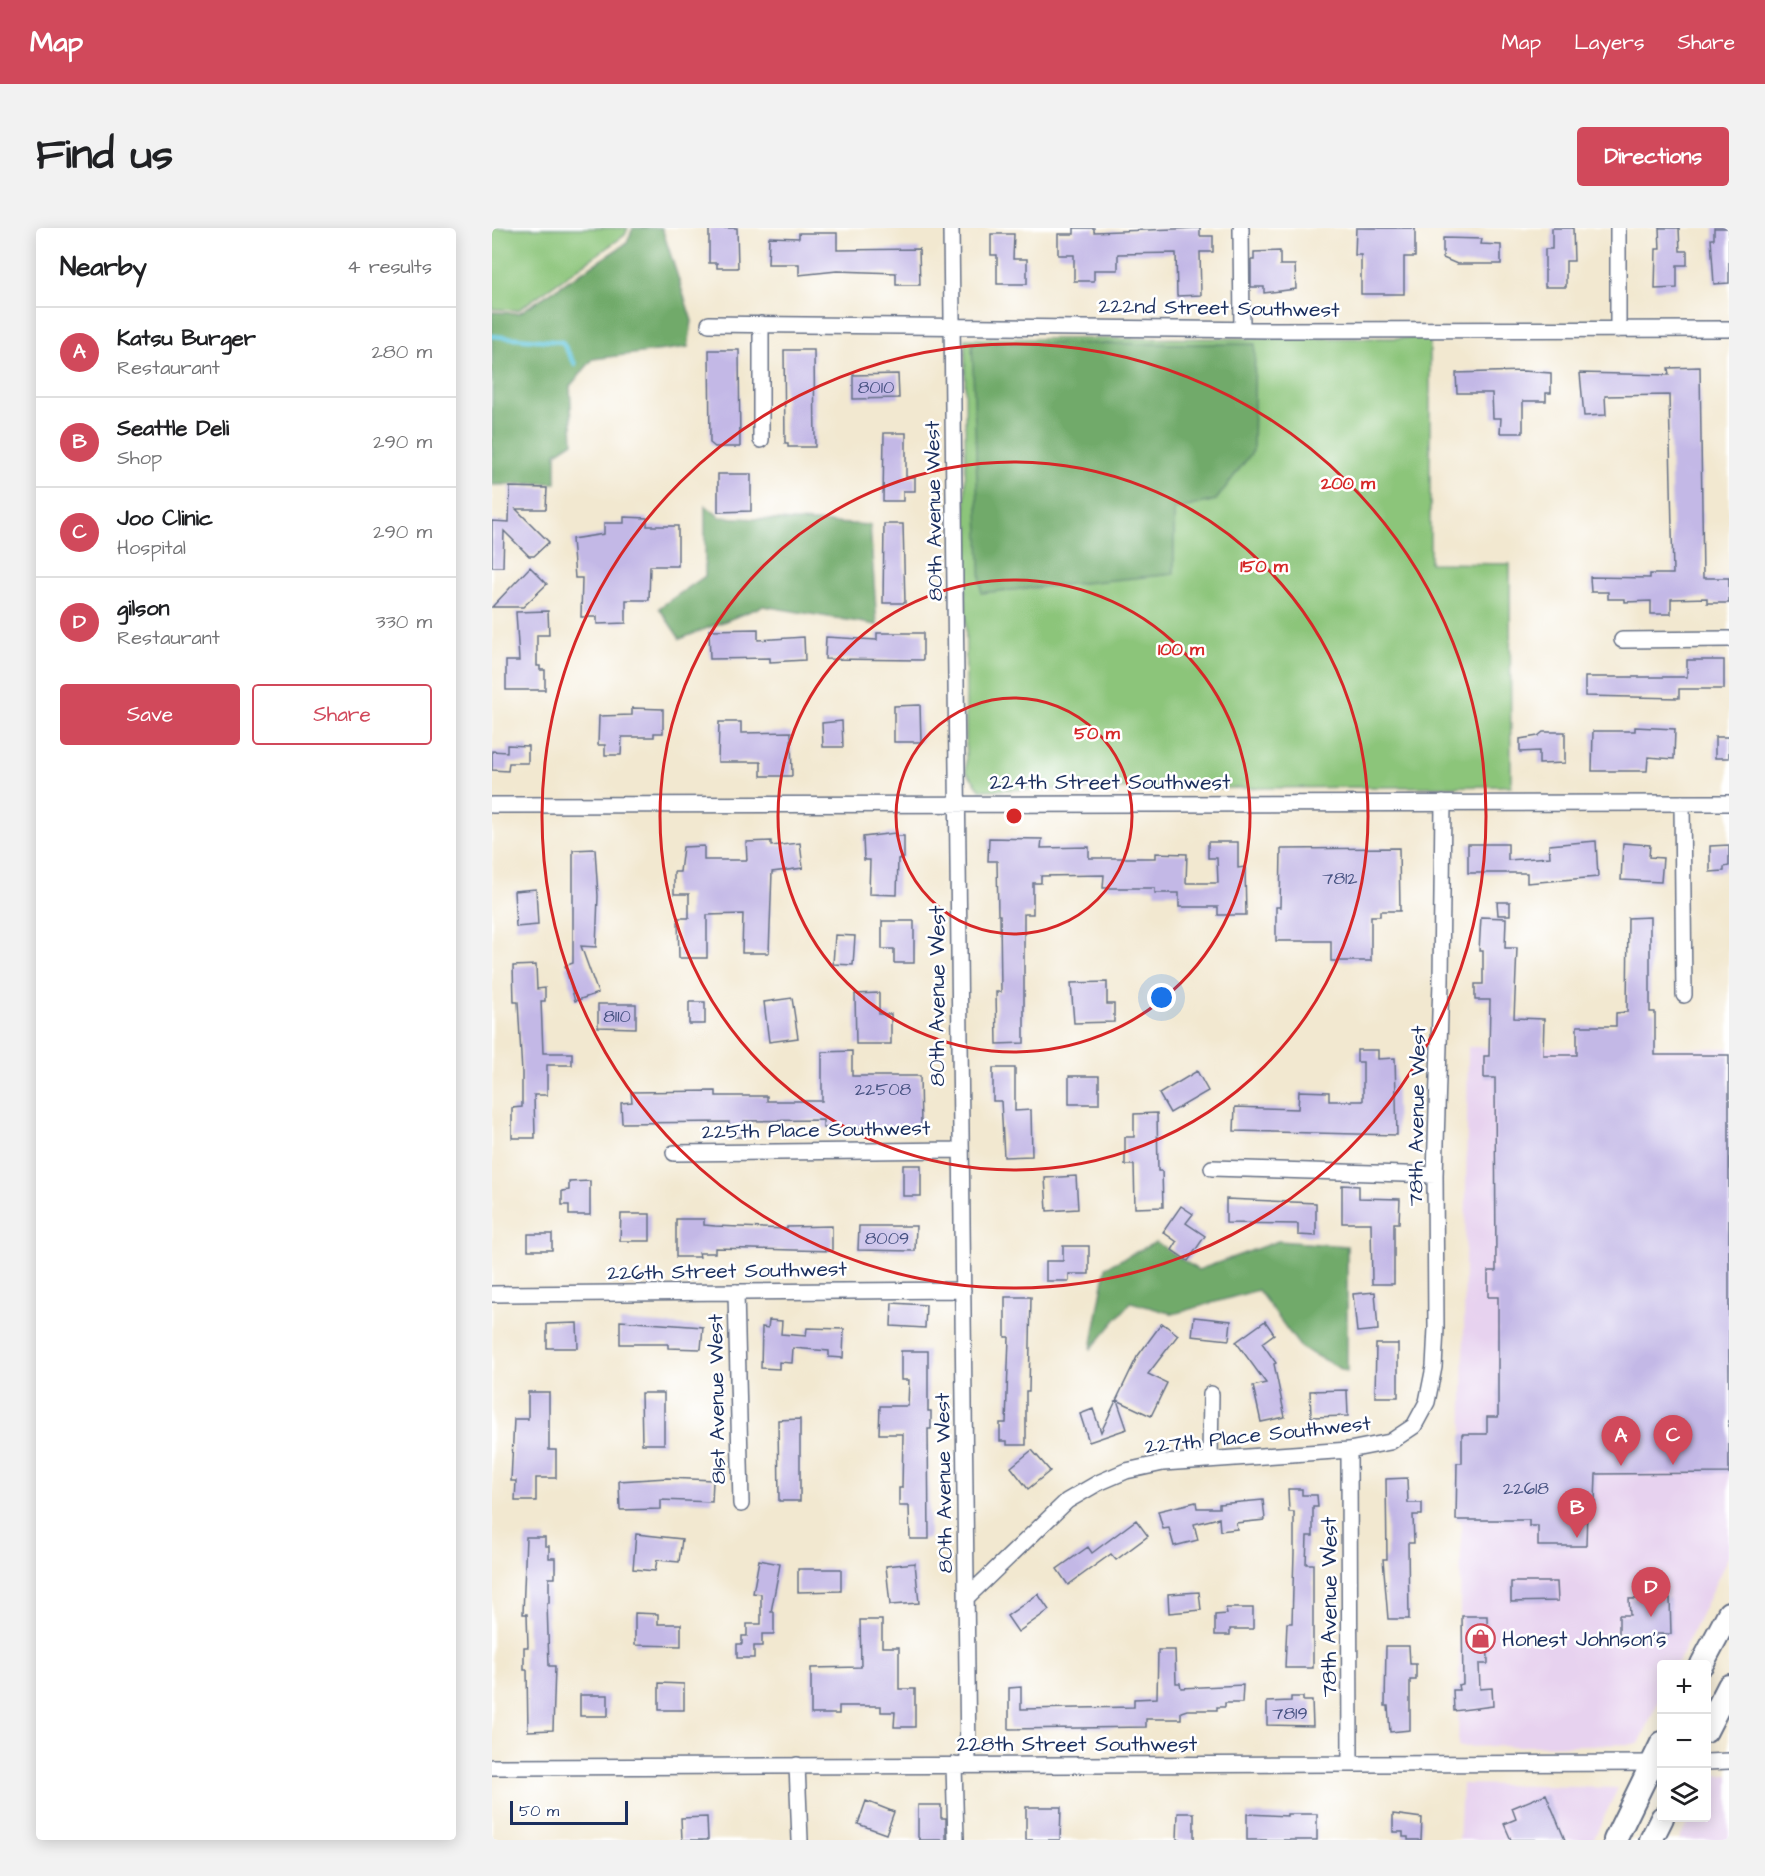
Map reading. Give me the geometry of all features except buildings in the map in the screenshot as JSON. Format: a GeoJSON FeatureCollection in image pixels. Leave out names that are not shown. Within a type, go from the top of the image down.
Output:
{"type":"FeatureCollection","features":[{"type":"Feature","properties":{"kind":"highway"},"geometry":{"type":"LineString","coordinates":[[1705,1660],[1729,1613]]}},
{"type":"Feature","properties":{"kind":"highway"},"geometry":{"type":"LineString","coordinates":[[1711,1723],[1729,1686]]}},
{"type":"Feature","properties":{"kind":"highway"},"geometry":{"type":"LineString","coordinates":[[1615,1840],[1657,1763]]}},
{"type":"Feature","properties":{"kind":"highway"},"geometry":{"type":"LineString","coordinates":[[1651,1840],[1660,1822]]}},
{"type":"Feature","properties":{"kind":"street","name":"80th Avenue West"},"geometry":{"type":"LineString","coordinates":[[951,228],[959,1150],[967,1597],[956,1840]]}},
{"type":"Feature","properties":{"kind":"street"},"geometry":{"type":"LineString","coordinates":[[1241,228],[1242,330]]}},
{"type":"Feature","properties":{"kind":"street"},"geometry":{"type":"LineString","coordinates":[[1618,228],[1618,330]]}},
{"type":"Feature","properties":{"kind":"street","name":"222nd Street Southwest"},"geometry":{"type":"LineString","coordinates":[[709,324],[1242,330],[1729,329]]}},
{"type":"Feature","properties":{"kind":"street"},"geometry":{"type":"LineString","coordinates":[[761,324],[761,440]]}},
{"type":"Feature","properties":{"kind":"street"},"geometry":{"type":"LineString","coordinates":[[1622,640],[1729,639]]}},
{"type":"Feature","properties":{"kind":"street","name":"78th Avenue West"},"geometry":{"type":"LineString","coordinates":[[1414,1426],[1427,1402],[1434,1367],[1435,1175],[1442,981],[1443,803]]}},
{"type":"Feature","properties":{"kind":"street"},"geometry":{"type":"LineString","coordinates":[[1682,803],[1684,994]]}},
{"type":"Feature","properties":{"kind":"street","name":"224th Street Southwest"},"geometry":{"type":"LineString","coordinates":[[492,805],[1729,803]]}},
{"type":"Feature","properties":{"kind":"street","name":"225th Place Southwest"},"geometry":{"type":"LineString","coordinates":[[674,1153],[959,1150]]}},
{"type":"Feature","properties":{"kind":"street"},"geometry":{"type":"LineString","coordinates":[[1212,1168],[1435,1175]]}},
{"type":"Feature","properties":{"kind":"street","name":"226th Street Southwest"},"geometry":{"type":"LineString","coordinates":[[492,1294],[963,1290]]}},
{"type":"Feature","properties":{"kind":"street","name":"81st Avenue West"},"geometry":{"type":"LineString","coordinates":[[736,1292],[741,1504]]}},
{"type":"Feature","properties":{"kind":"street"},"geometry":{"type":"LineString","coordinates":[[1210,1458],[1211,1394]]}},
{"type":"Feature","properties":{"kind":"street","name":"227th Place Southwest"},"geometry":{"type":"LineString","coordinates":[[967,1597],[1068,1501],[1098,1483],[1126,1471],[1163,1463],[1210,1458],[1349,1450],[1390,1442],[1414,1426]]}},
{"type":"Feature","properties":{"kind":"street","name":"78th Avenue West"},"geometry":{"type":"LineString","coordinates":[[1349,1450],[1350,1764]]}},
{"type":"Feature","properties":{"kind":"street"},"geometry":{"type":"LineString","coordinates":[[1711,1762],[1729,1761]]}},
{"type":"Feature","properties":{"kind":"street","name":"228th Street Southwest"},"geometry":{"type":"LineString","coordinates":[[492,1767],[1657,1763]]}},
{"type":"Feature","properties":{"kind":"street"},"geometry":{"type":"LineString","coordinates":[[797,1765],[800,1840]]}},
{"type":"Feature","properties":{"kind":"shaded area"},"geometry":{"type":"Polygon","coordinates":[[[1468,1047],[1729,1048],[1729,1555],[1679,1660],[1657,1660],[1657,1705],[1639,1744],[1458,1747],[1468,1047]]]}},
{"type":"Feature","properties":{"kind":"shaded area"},"geometry":{"type":"Polygon","coordinates":[[[1711,1775],[1729,1775],[1729,1840],[1679,1840],[1688,1822],[1711,1822],[1711,1775]]]}},
{"type":"Feature","properties":{"kind":"shaded area"},"geometry":{"type":"Polygon","coordinates":[[[1462,1784],[1618,1788],[1593,1840],[1459,1840],[1462,1784]]]}},
{"type":"Feature","properties":{"kind":"green space"},"geometry":{"type":"Polygon","coordinates":[[[492,228],[628,228],[625,235],[518,310],[492,309],[492,228]]]}},
{"type":"Feature","properties":{"kind":"green space"},"geometry":{"type":"Polygon","coordinates":[[[633,228],[662,228],[692,321],[688,347],[593,359],[570,386],[573,442],[556,453],[556,483],[492,485],[492,312],[519,313],[627,243],[633,228]]]}},
{"type":"Feature","properties":{"kind":"green space"},"geometry":{"type":"Polygon","coordinates":[[[1430,338],[1430,563],[1510,564],[1511,786],[981,790],[966,771],[965,339],[1430,338]]]}},
{"type":"Feature","properties":{"kind":"green space"},"geometry":{"type":"Polygon","coordinates":[[[972,343],[1255,344],[1253,451],[1216,500],[1174,510],[1174,574],[981,593],[972,343]]]}},
{"type":"Feature","properties":{"kind":"green space"},"geometry":{"type":"Polygon","coordinates":[[[705,505],[720,517],[870,525],[877,625],[763,606],[680,639],[659,608],[705,576],[705,505]]]}},
{"type":"Feature","properties":{"kind":"green space"},"geometry":{"type":"Polygon","coordinates":[[[1278,1241],[1347,1246],[1347,1372],[1301,1348],[1258,1290],[1173,1314],[1131,1302],[1091,1349],[1106,1267],[1156,1242],[1198,1270],[1278,1241]]]}},
{"type":"Feature","properties":{"kind":"waterway"},"geometry":{"type":"LineString","coordinates":[[492,336],[562,342],[575,364]]}},
{"type":"Feature","properties":{"kind":"place","name":"Joo Clinic"},"geometry":{"type":"Point","coordinates":[1673,1465]}},
{"type":"Feature","properties":{"kind":"place","name":"Katsu Burger"},"geometry":{"type":"Point","coordinates":[1621,1466]}},
{"type":"Feature","properties":{"kind":"place","name":"Seattle Deli"},"geometry":{"type":"Point","coordinates":[1577,1538]}},
{"type":"Feature","properties":{"kind":"place","name":"gilson"},"geometry":{"type":"Point","coordinates":[1651,1617]}},
{"type":"Feature","properties":{"kind":"place","name":"Honest Johnson's"},"geometry":{"type":"Point","coordinates":[1481,1639]}}]}
